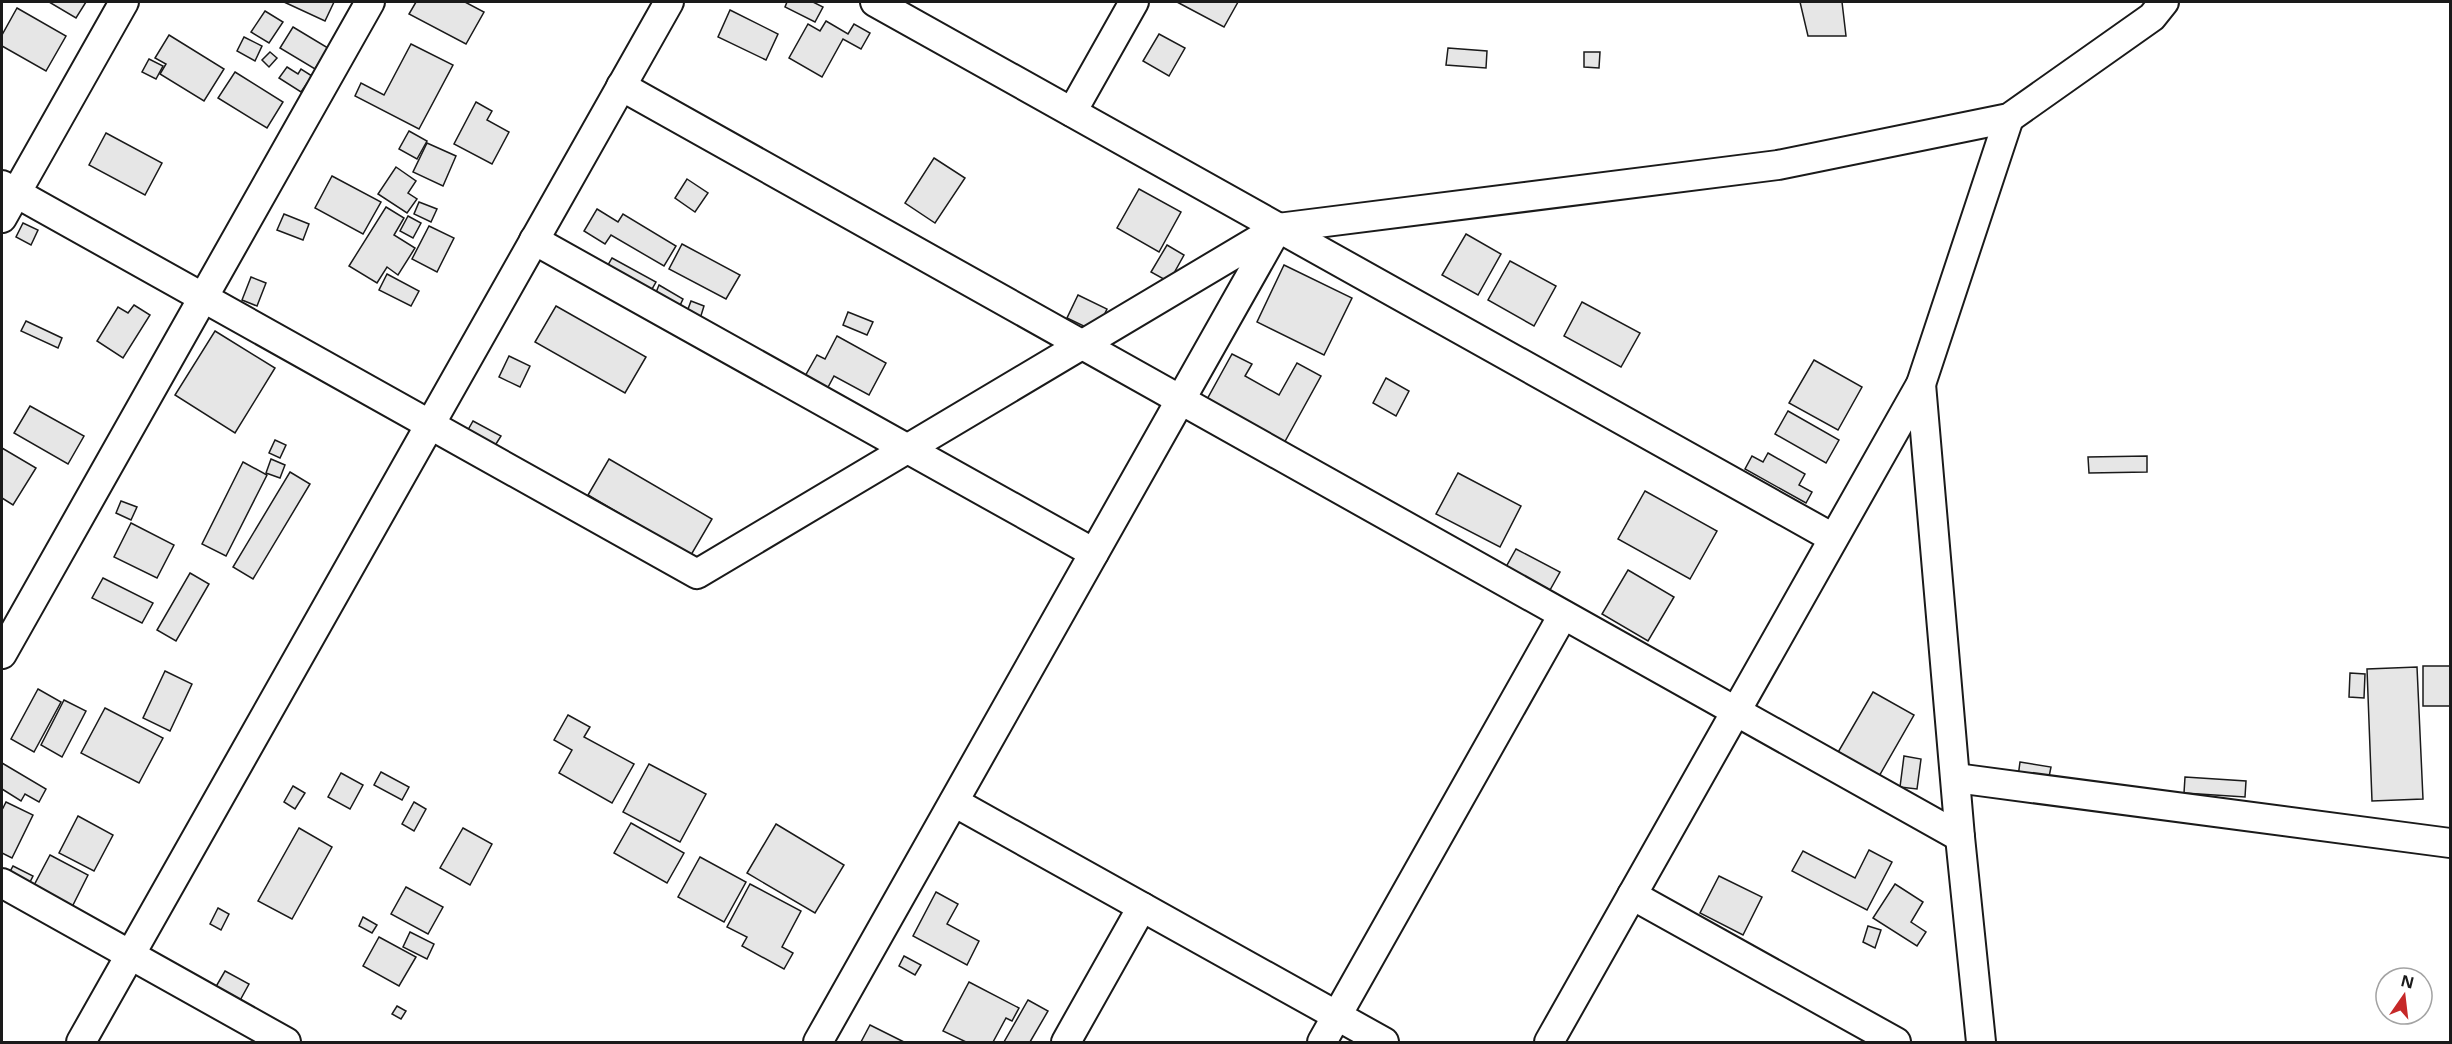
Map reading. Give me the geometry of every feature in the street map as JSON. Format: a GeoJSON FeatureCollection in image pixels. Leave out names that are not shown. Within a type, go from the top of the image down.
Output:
{"type":"FeatureCollection","features":[{"type":"Feature","properties":{"kind":"street"},"geometry":{"type":"LineString","coordinates":[[2,218],[9,189],[124,2]]}},
{"type":"Feature","properties":{"kind":"street"},"geometry":{"type":"LineString","coordinates":[[2,654],[370,2]]}},
{"type":"Feature","properties":{"kind":"street"},"geometry":{"type":"LineString","coordinates":[[81,1042],[669,2]]}},
{"type":"Feature","properties":{"kind":"street"},"geometry":{"type":"LineString","coordinates":[[875,2],[903,8],[1072,112],[1833,538]]}},
{"type":"Feature","properties":{"kind":"street"},"geometry":{"type":"LineString","coordinates":[[1072,112],[1132,2]]}},
{"type":"Feature","properties":{"kind":"street"},"geometry":{"type":"LineString","coordinates":[[9,189],[697,574],[1278,228],[1778,165],[2009,118],[2152,17],[2164,2]]}},
{"type":"Feature","properties":{"kind":"street"},"geometry":{"type":"LineString","coordinates":[[621,86],[1960,837]]}},
{"type":"Feature","properties":{"kind":"street"},"geometry":{"type":"LineString","coordinates":[[1549,1042],[1921,384],[2009,118]]}},
{"type":"Feature","properties":{"kind":"street"},"geometry":{"type":"LineString","coordinates":[[818,1042],[1278,228]]}},
{"type":"Feature","properties":{"kind":"street"},"geometry":{"type":"LineString","coordinates":[[534,240],[1094,553]]}},
{"type":"Feature","properties":{"kind":"street"},"geometry":{"type":"LineString","coordinates":[[1921,384],[1960,837],[1981,1042]]}},
{"type":"Feature","properties":{"kind":"street"},"geometry":{"type":"LineString","coordinates":[[1322,1042],[1563,615]]}},
{"type":"Feature","properties":{"kind":"street"},"geometry":{"type":"LineString","coordinates":[[1956,778],[2451,843]]}},
{"type":"Feature","properties":{"kind":"street"},"geometry":{"type":"LineString","coordinates":[[954,802],[1384,1042]]}},
{"type":"Feature","properties":{"kind":"street"},"geometry":{"type":"LineString","coordinates":[[2,883],[286,1042]]}},
{"type":"Feature","properties":{"kind":"street"},"geometry":{"type":"LineString","coordinates":[[1632,894],[1896,1042]]}},
{"type":"Feature","properties":{"kind":"street"},"geometry":{"type":"LineString","coordinates":[[1066,1042],[1142,907]]}},
{"type":"Feature","properties":{"kind":"building"},"geometry":{"type":"Polygon","coordinates":[[[49,2],[86,2],[76,18],[49,2]]]}},
{"type":"Feature","properties":{"kind":"building"},"geometry":{"type":"Polygon","coordinates":[[[284,2],[334,2],[325,21],[284,2]]]}},
{"type":"Feature","properties":{"kind":"building"},"geometry":{"type":"Polygon","coordinates":[[[416,2],[465,2],[484,12],[466,44],[409,14],[416,2]]]}},
{"type":"Feature","properties":{"kind":"building"},"geometry":{"type":"Polygon","coordinates":[[[787,2],[813,2],[823,7],[815,22],[785,7],[787,2]]]}},
{"type":"Feature","properties":{"kind":"building"},"geometry":{"type":"Polygon","coordinates":[[[1177,2],[1238,2],[1224,27],[1177,2]]]}},
{"type":"Feature","properties":{"kind":"building"},"geometry":{"type":"Polygon","coordinates":[[[1800,2],[1842,2],[1846,36],[1808,36],[1800,2]]]}},
{"type":"Feature","properties":{"kind":"building"},"geometry":{"type":"Polygon","coordinates":[[[17,8],[66,36],[46,71],[2,46],[2,35],[17,8]]]}},
{"type":"Feature","properties":{"kind":"building"},"geometry":{"type":"Polygon","coordinates":[[[730,10],[778,34],[766,60],[718,37],[730,10]]]}},
{"type":"Feature","properties":{"kind":"building"},"geometry":{"type":"Polygon","coordinates":[[[265,11],[283,22],[269,43],[251,32],[265,11]]]}},
{"type":"Feature","properties":{"kind":"building"},"geometry":{"type":"Polygon","coordinates":[[[826,21],[848,34],[854,24],[870,33],[861,49],[843,39],[822,77],[789,58],[808,24],[820,31],[826,21]]]}},
{"type":"Feature","properties":{"kind":"building"},"geometry":{"type":"Polygon","coordinates":[[[293,27],[328,48],[315,69],[280,48],[293,27]]]}},
{"type":"Feature","properties":{"kind":"building"},"geometry":{"type":"Polygon","coordinates":[[[1159,34],[1185,48],[1169,76],[1143,61],[1159,34]]]}},
{"type":"Feature","properties":{"kind":"building"},"geometry":{"type":"Polygon","coordinates":[[[169,35],[224,69],[204,101],[160,74],[166,64],[155,58],[169,35]]]}},
{"type":"Feature","properties":{"kind":"building"},"geometry":{"type":"Polygon","coordinates":[[[244,37],[262,46],[255,61],[237,51],[244,37]]]}},
{"type":"Feature","properties":{"kind":"building"},"geometry":{"type":"Polygon","coordinates":[[[411,44],[453,65],[419,129],[355,96],[361,83],[384,95],[411,44]]]}},
{"type":"Feature","properties":{"kind":"building"},"geometry":{"type":"Polygon","coordinates":[[[1448,48],[1487,51],[1486,68],[1446,65],[1448,48]]]}},
{"type":"Feature","properties":{"kind":"building"},"geometry":{"type":"Polygon","coordinates":[[[270,52],[277,58],[269,67],[262,60],[270,52]]]}},
{"type":"Feature","properties":{"kind":"building"},"geometry":{"type":"Polygon","coordinates":[[[1584,52],[1600,52],[1599,68],[1584,67],[1584,52]]]}},
{"type":"Feature","properties":{"kind":"building"},"geometry":{"type":"Polygon","coordinates":[[[149,59],[163,66],[156,79],[142,72],[149,59]]]}},
{"type":"Feature","properties":{"kind":"building"},"geometry":{"type":"Polygon","coordinates":[[[287,67],[298,74],[301,69],[312,76],[301,92],[279,78],[287,67]]]}},
{"type":"Feature","properties":{"kind":"building"},"geometry":{"type":"Polygon","coordinates":[[[235,72],[283,102],[267,128],[218,98],[235,72]]]}},
{"type":"Feature","properties":{"kind":"building"},"geometry":{"type":"Polygon","coordinates":[[[476,102],[492,111],[487,120],[509,132],[492,164],[454,144],[476,102]]]}},
{"type":"Feature","properties":{"kind":"building"},"geometry":{"type":"Polygon","coordinates":[[[409,131],[427,141],[417,159],[399,149],[409,131]]]}},
{"type":"Feature","properties":{"kind":"building"},"geometry":{"type":"Polygon","coordinates":[[[106,133],[162,163],[145,195],[89,165],[106,133]]]}},
{"type":"Feature","properties":{"kind":"building"},"geometry":{"type":"Polygon","coordinates":[[[427,143],[456,156],[443,186],[413,172],[427,143]]]}},
{"type":"Feature","properties":{"kind":"building"},"geometry":{"type":"Polygon","coordinates":[[[934,158],[965,178],[935,223],[905,203],[934,158]]]}},
{"type":"Feature","properties":{"kind":"building"},"geometry":{"type":"Polygon","coordinates":[[[396,167],[416,181],[408,193],[417,199],[407,213],[378,194],[396,167]]]}},
{"type":"Feature","properties":{"kind":"building"},"geometry":{"type":"Polygon","coordinates":[[[332,176],[381,202],[363,234],[315,208],[332,176]]]}},
{"type":"Feature","properties":{"kind":"building"},"geometry":{"type":"Polygon","coordinates":[[[687,179],[708,193],[695,212],[675,198],[687,179]]]}},
{"type":"Feature","properties":{"kind":"building"},"geometry":{"type":"Polygon","coordinates":[[[1139,189],[1181,212],[1159,252],[1117,228],[1139,189]]]}},
{"type":"Feature","properties":{"kind":"building"},"geometry":{"type":"Polygon","coordinates":[[[419,202],[437,209],[431,222],[414,214],[419,202]]]}},
{"type":"Feature","properties":{"kind":"building"},"geometry":{"type":"Polygon","coordinates":[[[386,207],[404,218],[394,235],[415,248],[398,275],[387,267],[377,283],[349,266],[386,207]]]}},
{"type":"Feature","properties":{"kind":"building"},"geometry":{"type":"Polygon","coordinates":[[[597,209],[618,222],[623,214],[676,246],[664,266],[611,235],[605,244],[584,231],[597,209]]]}},
{"type":"Feature","properties":{"kind":"building"},"geometry":{"type":"Polygon","coordinates":[[[284,214],[309,224],[303,240],[277,230],[284,214]]]}},
{"type":"Feature","properties":{"kind":"building"},"geometry":{"type":"Polygon","coordinates":[[[408,216],[421,223],[413,238],[400,231],[408,216]]]}},
{"type":"Feature","properties":{"kind":"building"},"geometry":{"type":"Polygon","coordinates":[[[23,223],[38,230],[31,245],[16,237],[23,223]]]}},
{"type":"Feature","properties":{"kind":"building"},"geometry":{"type":"Polygon","coordinates":[[[429,226],[454,238],[437,272],[412,259],[429,226]]]}},
{"type":"Feature","properties":{"kind":"building"},"geometry":{"type":"Polygon","coordinates":[[[1466,234],[1501,254],[1478,295],[1442,275],[1466,234]]]}},
{"type":"Feature","properties":{"kind":"building"},"geometry":{"type":"Polygon","coordinates":[[[682,244],[740,275],[726,299],[669,269],[682,244]]]}},
{"type":"Feature","properties":{"kind":"building"},"geometry":{"type":"Polygon","coordinates":[[[1167,245],[1184,255],[1169,282],[1151,272],[1167,245]]]}},
{"type":"Feature","properties":{"kind":"building"},"geometry":{"type":"Polygon","coordinates":[[[612,258],[656,282],[648,296],[604,272],[612,258]]]}},
{"type":"Feature","properties":{"kind":"building"},"geometry":{"type":"Polygon","coordinates":[[[1510,261],[1556,286],[1534,326],[1488,300],[1510,261]]]}},
{"type":"Feature","properties":{"kind":"building"},"geometry":{"type":"Polygon","coordinates":[[[1284,265],[1352,298],[1324,355],[1257,322],[1284,265]]]}},
{"type":"Feature","properties":{"kind":"building"},"geometry":{"type":"Polygon","coordinates":[[[387,274],[419,291],[411,306],[379,290],[387,274]]]}},
{"type":"Feature","properties":{"kind":"building"},"geometry":{"type":"Polygon","coordinates":[[[251,277],[266,283],[257,306],[242,300],[251,277]]]}},
{"type":"Feature","properties":{"kind":"building"},"geometry":{"type":"Polygon","coordinates":[[[659,285],[683,299],[676,314],[653,300],[659,285]]]}},
{"type":"Feature","properties":{"kind":"building"},"geometry":{"type":"Polygon","coordinates":[[[1078,295],[1107,309],[1096,332],[1067,318],[1078,295]]]}},
{"type":"Feature","properties":{"kind":"building"},"geometry":{"type":"Polygon","coordinates":[[[691,301],[704,306],[699,322],[685,317],[691,301]]]}},
{"type":"Feature","properties":{"kind":"building"},"geometry":{"type":"Polygon","coordinates":[[[1582,302],[1640,333],[1621,367],[1564,336],[1582,302]]]}},
{"type":"Feature","properties":{"kind":"building"},"geometry":{"type":"Polygon","coordinates":[[[134,305],[150,315],[123,358],[97,341],[118,307],[128,313],[134,305]]]}},
{"type":"Feature","properties":{"kind":"building"},"geometry":{"type":"Polygon","coordinates":[[[556,306],[646,357],[625,393],[535,342],[556,306]]]}},
{"type":"Feature","properties":{"kind":"building"},"geometry":{"type":"Polygon","coordinates":[[[848,312],[873,322],[867,335],[843,325],[848,312]]]}},
{"type":"Feature","properties":{"kind":"building"},"geometry":{"type":"Polygon","coordinates":[[[26,321],[62,338],[58,348],[21,331],[26,321]]]}},
{"type":"Feature","properties":{"kind":"building"},"geometry":{"type":"Polygon","coordinates":[[[215,331],[275,368],[235,433],[175,395],[215,331]]]}},
{"type":"Feature","properties":{"kind":"building"},"geometry":{"type":"Polygon","coordinates":[[[837,336],[886,363],[869,395],[834,376],[826,391],[804,378],[817,355],[825,359],[837,336]]]}},
{"type":"Feature","properties":{"kind":"building"},"geometry":{"type":"Polygon","coordinates":[[[1232,354],[1252,364],[1245,376],[1279,395],[1297,363],[1321,376],[1283,445],[1205,403],[1232,354]]]}},
{"type":"Feature","properties":{"kind":"building"},"geometry":{"type":"Polygon","coordinates":[[[509,356],[530,366],[520,387],[499,377],[509,356]]]}},
{"type":"Feature","properties":{"kind":"building"},"geometry":{"type":"Polygon","coordinates":[[[1814,360],[1862,387],[1838,430],[1789,403],[1814,360]]]}},
{"type":"Feature","properties":{"kind":"building"},"geometry":{"type":"Polygon","coordinates":[[[1386,378],[1409,391],[1396,416],[1373,403],[1386,378]]]}},
{"type":"Feature","properties":{"kind":"building"},"geometry":{"type":"Polygon","coordinates":[[[30,406],[84,436],[68,464],[14,433],[30,406]]]}},
{"type":"Feature","properties":{"kind":"building"},"geometry":{"type":"Polygon","coordinates":[[[1788,411],[1839,440],[1826,463],[1775,434],[1788,411]]]}},
{"type":"Feature","properties":{"kind":"building"},"geometry":{"type":"Polygon","coordinates":[[[473,421],[501,436],[491,452],[464,437],[473,421]]]}},
{"type":"Feature","properties":{"kind":"building"},"geometry":{"type":"Polygon","coordinates":[[[275,440],[286,445],[280,458],[269,453],[275,440]]]}},
{"type":"Feature","properties":{"kind":"building"},"geometry":{"type":"Polygon","coordinates":[[[2,448],[36,468],[13,505],[2,498],[2,448]]]}},
{"type":"Feature","properties":{"kind":"building"},"geometry":{"type":"Polygon","coordinates":[[[1768,453],[1805,474],[1799,485],[1812,492],[1806,503],[1745,469],[1752,456],[1763,462],[1768,453]]]}},
{"type":"Feature","properties":{"kind":"building"},"geometry":{"type":"Polygon","coordinates":[[[2147,456],[2147,472],[2089,473],[2088,457],[2147,456]]]}},
{"type":"Feature","properties":{"kind":"building"},"geometry":{"type":"Polygon","coordinates":[[[271,459],[285,465],[280,478],[266,473],[271,459]]]}},
{"type":"Feature","properties":{"kind":"building"},"geometry":{"type":"Polygon","coordinates":[[[609,459],[712,519],[691,555],[588,495],[609,459]]]}},
{"type":"Feature","properties":{"kind":"building"},"geometry":{"type":"Polygon","coordinates":[[[243,462],[267,475],[226,556],[202,544],[243,462]]]}},
{"type":"Feature","properties":{"kind":"building"},"geometry":{"type":"Polygon","coordinates":[[[290,472],[310,484],[253,579],[233,567],[290,472]]]}},
{"type":"Feature","properties":{"kind":"building"},"geometry":{"type":"Polygon","coordinates":[[[1458,473],[1521,506],[1500,547],[1436,514],[1458,473]]]}},
{"type":"Feature","properties":{"kind":"building"},"geometry":{"type":"Polygon","coordinates":[[[1645,491],[1717,531],[1690,579],[1618,539],[1645,491]]]}},
{"type":"Feature","properties":{"kind":"building"},"geometry":{"type":"Polygon","coordinates":[[[121,501],[137,507],[131,520],[116,513],[121,501]]]}},
{"type":"Feature","properties":{"kind":"building"},"geometry":{"type":"Polygon","coordinates":[[[131,523],[174,545],[157,578],[114,557],[131,523]]]}},
{"type":"Feature","properties":{"kind":"building"},"geometry":{"type":"Polygon","coordinates":[[[1516,549],[1560,572],[1550,590],[1506,567],[1516,549]]]}},
{"type":"Feature","properties":{"kind":"building"},"geometry":{"type":"Polygon","coordinates":[[[1628,570],[1674,597],[1648,641],[1602,614],[1628,570]]]}},
{"type":"Feature","properties":{"kind":"building"},"geometry":{"type":"Polygon","coordinates":[[[190,573],[209,584],[176,641],[157,630],[190,573]]]}},
{"type":"Feature","properties":{"kind":"building"},"geometry":{"type":"Polygon","coordinates":[[[103,578],[153,603],[142,623],[92,598],[103,578]]]}},
{"type":"Feature","properties":{"kind":"building"},"geometry":{"type":"Polygon","coordinates":[[[2423,666],[2450,666],[2450,706],[2423,706],[2423,666]]]}},
{"type":"Feature","properties":{"kind":"building"},"geometry":{"type":"Polygon","coordinates":[[[2417,667],[2423,799],[2372,801],[2367,669],[2417,667]]]}},
{"type":"Feature","properties":{"kind":"building"},"geometry":{"type":"Polygon","coordinates":[[[165,671],[192,684],[170,731],[143,718],[165,671]]]}},
{"type":"Feature","properties":{"kind":"building"},"geometry":{"type":"Polygon","coordinates":[[[2350,673],[2365,674],[2364,698],[2349,697],[2350,673]]]}},
{"type":"Feature","properties":{"kind":"building"},"geometry":{"type":"Polygon","coordinates":[[[38,689],[61,702],[34,752],[11,739],[38,689]]]}},
{"type":"Feature","properties":{"kind":"building"},"geometry":{"type":"Polygon","coordinates":[[[1873,692],[1914,715],[1878,778],[1837,754],[1873,692]]]}},
{"type":"Feature","properties":{"kind":"building"},"geometry":{"type":"Polygon","coordinates":[[[64,700],[86,711],[62,757],[41,745],[64,700]]]}},
{"type":"Feature","properties":{"kind":"building"},"geometry":{"type":"Polygon","coordinates":[[[105,708],[163,738],[139,783],[81,753],[105,708]]]}},
{"type":"Feature","properties":{"kind":"building"},"geometry":{"type":"Polygon","coordinates":[[[568,715],[590,727],[584,737],[634,764],[612,803],[559,773],[572,750],[554,740],[568,715]]]}},
{"type":"Feature","properties":{"kind":"building"},"geometry":{"type":"Polygon","coordinates":[[[1904,756],[1921,759],[1917,789],[1900,787],[1904,756]]]}},
{"type":"Feature","properties":{"kind":"building"},"geometry":{"type":"Polygon","coordinates":[[[2020,762],[2051,767],[2048,782],[2018,777],[2020,762]]]}},
{"type":"Feature","properties":{"kind":"building"},"geometry":{"type":"Polygon","coordinates":[[[2,763],[46,789],[39,802],[25,794],[21,801],[2,789],[2,763]]]}},
{"type":"Feature","properties":{"kind":"building"},"geometry":{"type":"Polygon","coordinates":[[[649,764],[706,794],[680,842],[623,812],[649,764]]]}},
{"type":"Feature","properties":{"kind":"building"},"geometry":{"type":"Polygon","coordinates":[[[381,772],[409,787],[402,800],[374,785],[381,772]]]}},
{"type":"Feature","properties":{"kind":"building"},"geometry":{"type":"Polygon","coordinates":[[[341,773],[363,785],[350,809],[328,797],[341,773]]]}},
{"type":"Feature","properties":{"kind":"building"},"geometry":{"type":"Polygon","coordinates":[[[2185,777],[2246,781],[2245,797],[2184,793],[2185,777]]]}},
{"type":"Feature","properties":{"kind":"building"},"geometry":{"type":"Polygon","coordinates":[[[293,786],[305,793],[295,809],[284,802],[293,786]]]}},
{"type":"Feature","properties":{"kind":"building"},"geometry":{"type":"Polygon","coordinates":[[[6,802],[33,815],[12,858],[2,853],[2,807],[6,802]]]}},
{"type":"Feature","properties":{"kind":"building"},"geometry":{"type":"Polygon","coordinates":[[[414,802],[426,809],[414,831],[402,824],[414,802]]]}},
{"type":"Feature","properties":{"kind":"building"},"geometry":{"type":"Polygon","coordinates":[[[78,816],[113,835],[94,871],[59,853],[78,816]]]}},
{"type":"Feature","properties":{"kind":"building"},"geometry":{"type":"Polygon","coordinates":[[[631,823],[684,853],[667,883],[614,853],[631,823]]]}},
{"type":"Feature","properties":{"kind":"building"},"geometry":{"type":"Polygon","coordinates":[[[776,824],[844,865],[815,913],[747,873],[776,824]]]}},
{"type":"Feature","properties":{"kind":"building"},"geometry":{"type":"Polygon","coordinates":[[[299,828],[332,847],[292,919],[258,901],[299,828]]]}},
{"type":"Feature","properties":{"kind":"building"},"geometry":{"type":"Polygon","coordinates":[[[463,828],[492,844],[470,885],[440,868],[463,828]]]}},
{"type":"Feature","properties":{"kind":"building"},"geometry":{"type":"Polygon","coordinates":[[[1869,850],[1892,862],[1867,910],[1792,871],[1803,851],[1855,878],[1869,850]]]}},
{"type":"Feature","properties":{"kind":"building"},"geometry":{"type":"Polygon","coordinates":[[[50,855],[88,875],[70,911],[31,891],[50,855]]]}},
{"type":"Feature","properties":{"kind":"building"},"geometry":{"type":"Polygon","coordinates":[[[700,857],[746,882],[724,922],[678,897],[700,857]]]}},
{"type":"Feature","properties":{"kind":"building"},"geometry":{"type":"Polygon","coordinates":[[[13,866],[33,876],[25,892],[5,881],[13,866]]]}},
{"type":"Feature","properties":{"kind":"building"},"geometry":{"type":"Polygon","coordinates":[[[1719,876],[1762,897],[1743,935],[1700,913],[1719,876]]]}},
{"type":"Feature","properties":{"kind":"building"},"geometry":{"type":"Polygon","coordinates":[[[750,884],[801,911],[782,947],[793,953],[784,969],[742,946],[747,937],[727,927],[750,884]]]}},
{"type":"Feature","properties":{"kind":"building"},"geometry":{"type":"Polygon","coordinates":[[[1895,884],[1923,902],[1911,922],[1926,932],[1917,946],[1873,918],[1895,884]]]}},
{"type":"Feature","properties":{"kind":"building"},"geometry":{"type":"Polygon","coordinates":[[[406,887],[443,907],[428,934],[391,914],[406,887]]]}},
{"type":"Feature","properties":{"kind":"building"},"geometry":{"type":"Polygon","coordinates":[[[936,892],[958,904],[947,924],[979,941],[967,965],[913,936],[936,892]]]}},
{"type":"Feature","properties":{"kind":"building"},"geometry":{"type":"Polygon","coordinates":[[[218,908],[229,914],[221,930],[210,924],[218,908]]]}},
{"type":"Feature","properties":{"kind":"building"},"geometry":{"type":"Polygon","coordinates":[[[363,917],[377,925],[372,933],[359,926],[363,917]]]}},
{"type":"Feature","properties":{"kind":"building"},"geometry":{"type":"Polygon","coordinates":[[[1868,926],[1881,930],[1875,948],[1863,942],[1868,926]]]}},
{"type":"Feature","properties":{"kind":"building"},"geometry":{"type":"Polygon","coordinates":[[[410,932],[434,944],[427,959],[403,947],[410,932]]]}},
{"type":"Feature","properties":{"kind":"building"},"geometry":{"type":"Polygon","coordinates":[[[379,937],[416,957],[399,986],[363,966],[379,937]]]}},
{"type":"Feature","properties":{"kind":"building"},"geometry":{"type":"Polygon","coordinates":[[[904,956],[921,965],[915,975],[899,966],[904,956]]]}},
{"type":"Feature","properties":{"kind":"building"},"geometry":{"type":"Polygon","coordinates":[[[225,971],[249,984],[238,1004],[214,990],[225,971]]]}},
{"type":"Feature","properties":{"kind":"building"},"geometry":{"type":"Polygon","coordinates":[[[969,982],[1019,1008],[1012,1021],[1006,1018],[993,1042],[966,1042],[943,1031],[969,982]]]}},
{"type":"Feature","properties":{"kind":"building"},"geometry":{"type":"Polygon","coordinates":[[[1028,1000],[1048,1011],[1030,1042],[1004,1042],[1028,1000]]]}},
{"type":"Feature","properties":{"kind":"building"},"geometry":{"type":"Polygon","coordinates":[[[397,1006],[406,1011],[401,1019],[392,1014],[397,1006]]]}},
{"type":"Feature","properties":{"kind":"building"},"geometry":{"type":"Polygon","coordinates":[[[870,1025],[904,1042],[861,1042],[870,1025]]]}}]}
